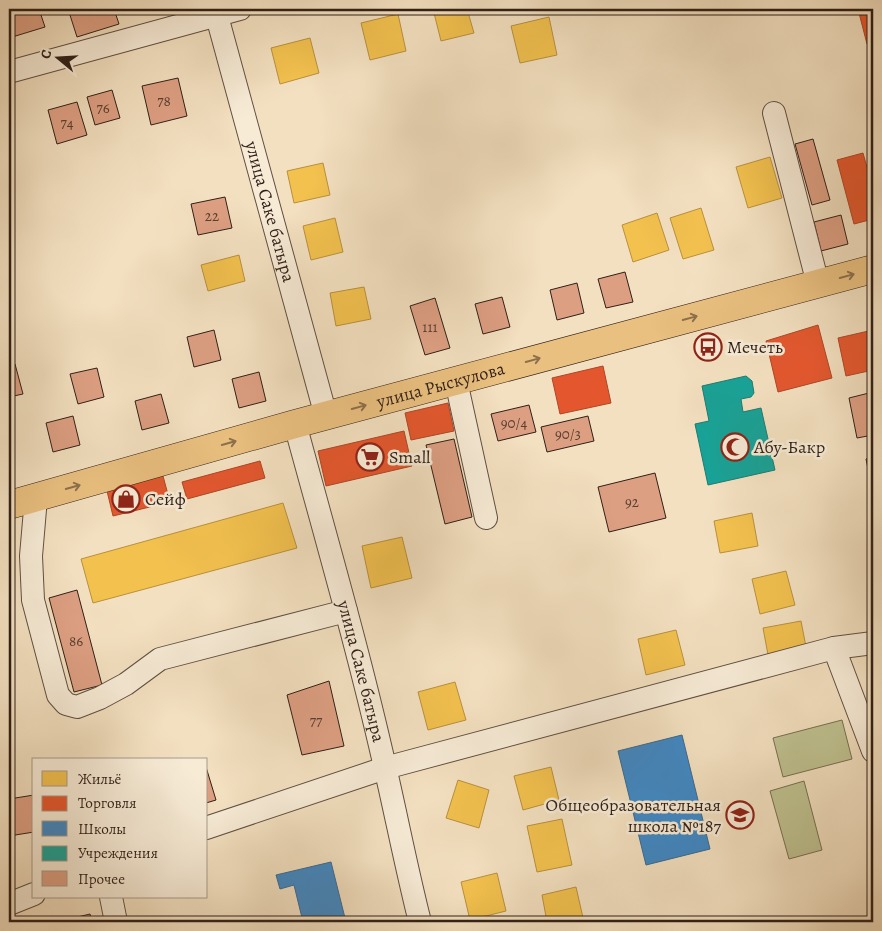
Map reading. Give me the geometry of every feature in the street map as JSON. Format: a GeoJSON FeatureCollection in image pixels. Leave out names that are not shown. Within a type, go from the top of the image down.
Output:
{"type":"FeatureCollection","features":[{"type":"Feature","properties":{"kind":"main road","name":"улица Рыскулова"},"geometry":{"type":"LineString","coordinates":[[9,505],[295,424],[873,269]]}},
{"type":"Feature","properties":{"kind":"street"},"geometry":{"type":"LineString","coordinates":[[9,72],[215,12],[240,9]]}},
{"type":"Feature","properties":{"kind":"street","name":"улица Саке батыра"},"geometry":{"type":"LineString","coordinates":[[215,12],[326,416]]}},
{"type":"Feature","properties":{"kind":"street"},"geometry":{"type":"LineString","coordinates":[[774,112],[818,284]]}},
{"type":"Feature","properties":{"kind":"street"},"geometry":{"type":"LineString","coordinates":[[456,381],[486,518]]}},
{"type":"Feature","properties":{"kind":"street","name":"улица Саке батыра"},"geometry":{"type":"LineString","coordinates":[[295,424],[346,611],[385,768],[400,842],[420,922]]}},
{"type":"Feature","properties":{"kind":"street"},"geometry":{"type":"LineString","coordinates":[[36,498],[31,556],[33,600],[58,695],[66,704],[77,707],[100,698],[126,684],[160,659],[346,611]]}},
{"type":"Feature","properties":{"kind":"street"},"geometry":{"type":"LineString","coordinates":[[208,827],[385,768],[834,648],[873,642]]}},
{"type":"Feature","properties":{"kind":"street"},"geometry":{"type":"LineString","coordinates":[[834,648],[873,751]]}},
{"type":"Feature","properties":{"kind":"street"},"geometry":{"type":"LineString","coordinates":[[9,904],[32,895]]}},
{"type":"Feature","properties":{"kind":"street"},"geometry":{"type":"LineString","coordinates":[[111,898],[116,922]]}},
{"type":"Feature","properties":{"kind":"green space"},"geometry":{"type":"Polygon","coordinates":[[[842,720],[852,759],[783,777],[773,738],[842,720]]]}},
{"type":"Feature","properties":{"kind":"green space"},"geometry":{"type":"Polygon","coordinates":[[[804,781],[822,850],[789,859],[770,791],[804,781]]]}},
{"type":"Feature","properties":{"kind":"building: Жильё"},"geometry":{"type":"Polygon","coordinates":[[[433,9],[467,9],[474,33],[441,41],[433,9]]]}},
{"type":"Feature","properties":{"kind":"building: Жильё"},"geometry":{"type":"Polygon","coordinates":[[[398,14],[406,51],[370,60],[361,23],[398,14]]]}},
{"type":"Feature","properties":{"kind":"building: Жильё"},"geometry":{"type":"Polygon","coordinates":[[[549,17],[557,55],[520,63],[511,26],[549,17]]]}},
{"type":"Feature","properties":{"kind":"building: Жильё"},"geometry":{"type":"Polygon","coordinates":[[[310,38],[319,73],[280,84],[271,48],[310,38]]]}},
{"type":"Feature","properties":{"kind":"building: Жильё"},"geometry":{"type":"Polygon","coordinates":[[[770,157],[782,198],[748,208],[736,167],[770,157]]]}},
{"type":"Feature","properties":{"kind":"building: Жильё"},"geometry":{"type":"Polygon","coordinates":[[[323,163],[330,195],[294,203],[287,171],[323,163]]]}},
{"type":"Feature","properties":{"kind":"building: Жильё"},"geometry":{"type":"Polygon","coordinates":[[[701,208],[714,250],[683,259],[670,218],[701,208]]]}},
{"type":"Feature","properties":{"kind":"building: Жильё"},"geometry":{"type":"Polygon","coordinates":[[[657,213],[669,250],[633,262],[622,225],[657,213]]]}},
{"type":"Feature","properties":{"kind":"building: Жильё"},"geometry":{"type":"Polygon","coordinates":[[[335,218],[343,252],[311,260],[303,226],[335,218]]]}},
{"type":"Feature","properties":{"kind":"building: Жильё"},"geometry":{"type":"Polygon","coordinates":[[[239,255],[245,281],[208,291],[201,265],[239,255]]]}},
{"type":"Feature","properties":{"kind":"building: Жильё"},"geometry":{"type":"Polygon","coordinates":[[[364,287],[371,319],[336,326],[330,293],[364,287]]]}},
{"type":"Feature","properties":{"kind":"building: Жильё"},"geometry":{"type":"Polygon","coordinates":[[[283,503],[297,548],[93,603],[81,559],[283,503]]]}},
{"type":"Feature","properties":{"kind":"building: Жильё"},"geometry":{"type":"Polygon","coordinates":[[[752,513],[758,546],[720,553],[714,521],[752,513]]]}},
{"type":"Feature","properties":{"kind":"building: Жильё"},"geometry":{"type":"Polygon","coordinates":[[[402,537],[412,578],[371,588],[362,546],[402,537]]]}},
{"type":"Feature","properties":{"kind":"building: Жильё"},"geometry":{"type":"Polygon","coordinates":[[[786,571],[795,605],[760,614],[752,579],[786,571]]]}},
{"type":"Feature","properties":{"kind":"building: Жильё"},"geometry":{"type":"Polygon","coordinates":[[[801,621],[807,652],[769,660],[763,628],[801,621]]]}},
{"type":"Feature","properties":{"kind":"building: Жильё"},"geometry":{"type":"Polygon","coordinates":[[[676,630],[685,665],[646,675],[638,639],[676,630]]]}},
{"type":"Feature","properties":{"kind":"building: Жильё"},"geometry":{"type":"Polygon","coordinates":[[[455,682],[466,720],[428,730],[418,692],[455,682]]]}},
{"type":"Feature","properties":{"kind":"building: Жильё"},"geometry":{"type":"Polygon","coordinates":[[[551,767],[559,800],[523,810],[514,776],[551,767]]]}},
{"type":"Feature","properties":{"kind":"building: Жильё"},"geometry":{"type":"Polygon","coordinates":[[[458,780],[489,790],[479,828],[446,818],[458,780]]]}},
{"type":"Feature","properties":{"kind":"building: Жильё"},"geometry":{"type":"Polygon","coordinates":[[[562,819],[572,865],[537,872],[527,826],[562,819]]]}},
{"type":"Feature","properties":{"kind":"building: Жильё"},"geometry":{"type":"Polygon","coordinates":[[[497,873],[506,911],[470,920],[461,882],[497,873]]]}},
{"type":"Feature","properties":{"kind":"building: Жильё"},"geometry":{"type":"Polygon","coordinates":[[[576,887],[584,922],[547,922],[542,895],[576,887]]]}},
{"type":"Feature","properties":{"kind":"building: Торговля"},"geometry":{"type":"Polygon","coordinates":[[[858,9],[873,9],[873,42],[867,44],[858,9]]]}},
{"type":"Feature","properties":{"kind":"building: Торговля"},"geometry":{"type":"Polygon","coordinates":[[[863,153],[873,189],[873,219],[854,224],[837,160],[863,153]]]}},
{"type":"Feature","properties":{"kind":"building: Торговля"},"geometry":{"type":"Polygon","coordinates":[[[818,325],[832,378],[778,392],[766,341],[818,325]]]}},
{"type":"Feature","properties":{"kind":"building: Торговля"},"geometry":{"type":"Polygon","coordinates":[[[873,330],[873,370],[846,376],[838,338],[873,330]]]}},
{"type":"Feature","properties":{"kind":"building: Торговля"},"geometry":{"type":"Polygon","coordinates":[[[603,366],[611,403],[560,414],[552,378],[603,366]]]}},
{"type":"Feature","properties":{"kind":"building: Торговля"},"geometry":{"type":"Polygon","coordinates":[[[448,403],[454,431],[411,440],[405,413],[448,403]]]}},
{"type":"Feature","properties":{"kind":"building: Торговля"},"geometry":{"type":"Polygon","coordinates":[[[404,431],[412,466],[326,486],[318,451],[404,431]]]}},
{"type":"Feature","properties":{"kind":"building: Торговля"},"geometry":{"type":"Polygon","coordinates":[[[260,461],[265,478],[187,499],[182,482],[260,461]]]}},
{"type":"Feature","properties":{"kind":"building: Торговля"},"geometry":{"type":"Polygon","coordinates":[[[163,476],[170,502],[113,516],[107,491],[163,476]]]}},
{"type":"Feature","properties":{"kind":"building: Школы"},"geometry":{"type":"Polygon","coordinates":[[[682,735],[710,849],[646,865],[618,751],[682,735]]]}},
{"type":"Feature","properties":{"kind":"building: Школы"},"geometry":{"type":"Polygon","coordinates":[[[331,862],[346,922],[303,922],[294,885],[280,889],[276,875],[331,862]]]}},
{"type":"Feature","properties":{"kind":"building: Учреждения","name":"Абу-Бакр"},"geometry":{"type":"Polygon","coordinates":[[[746,376],[752,381],[754,393],[751,397],[741,399],[743,412],[761,408],[775,470],[708,485],[695,424],[709,421],[702,386],[746,376]]]}},
{"type":"Feature","properties":{"kind":"building: Прочее"},"geometry":{"type":"Polygon","coordinates":[[[9,9],[39,9],[45,27],[9,38],[9,9]]]}},
{"type":"Feature","properties":{"kind":"building: Прочее"},"geometry":{"type":"Polygon","coordinates":[[[80,9],[114,9],[119,24],[77,37],[69,12],[80,9]]]}},
{"type":"Feature","properties":{"kind":"building: Прочее"},"geometry":{"type":"Polygon","coordinates":[[[178,78],[187,116],[151,125],[142,86],[178,78]]]}},
{"type":"Feature","properties":{"kind":"building: Прочее"},"geometry":{"type":"Polygon","coordinates":[[[112,90],[120,118],[95,125],[87,97],[112,90]]]}},
{"type":"Feature","properties":{"kind":"building: Прочее"},"geometry":{"type":"Polygon","coordinates":[[[77,102],[87,135],[57,144],[48,110],[77,102]]]}},
{"type":"Feature","properties":{"kind":"building: Прочее"},"geometry":{"type":"Polygon","coordinates":[[[813,139],[830,200],[812,205],[795,144],[813,139]]]}},
{"type":"Feature","properties":{"kind":"building: Прочее"},"geometry":{"type":"Polygon","coordinates":[[[225,197],[232,228],[198,235],[191,204],[225,197]]]}},
{"type":"Feature","properties":{"kind":"building: Прочее"},"geometry":{"type":"Polygon","coordinates":[[[841,215],[848,244],[821,251],[814,222],[841,215]]]}},
{"type":"Feature","properties":{"kind":"building: Прочее"},"geometry":{"type":"Polygon","coordinates":[[[625,272],[633,302],[606,308],[598,279],[625,272]]]}},
{"type":"Feature","properties":{"kind":"building: Прочее"},"geometry":{"type":"Polygon","coordinates":[[[577,283],[584,313],[557,320],[550,290],[577,283]]]}},
{"type":"Feature","properties":{"kind":"building: Прочее"},"geometry":{"type":"Polygon","coordinates":[[[502,297],[510,327],[483,334],[475,304],[502,297]]]}},
{"type":"Feature","properties":{"kind":"building: Прочее"},"geometry":{"type":"Polygon","coordinates":[[[435,298],[450,348],[425,355],[410,306],[435,298]]]}},
{"type":"Feature","properties":{"kind":"building: Прочее"},"geometry":{"type":"Polygon","coordinates":[[[214,330],[221,360],[194,367],[187,337],[214,330]]]}},
{"type":"Feature","properties":{"kind":"building: Прочее"},"geometry":{"type":"Polygon","coordinates":[[[15,364],[23,394],[9,397],[9,366],[15,364]]]}},
{"type":"Feature","properties":{"kind":"building: Прочее"},"geometry":{"type":"Polygon","coordinates":[[[97,368],[104,397],[78,404],[70,374],[97,368]]]}},
{"type":"Feature","properties":{"kind":"building: Прочее"},"geometry":{"type":"Polygon","coordinates":[[[259,372],[266,401],[239,408],[232,379],[259,372]]]}},
{"type":"Feature","properties":{"kind":"building: Прочее"},"geometry":{"type":"Polygon","coordinates":[[[873,392],[873,435],[857,438],[849,398],[873,392]]]}},
{"type":"Feature","properties":{"kind":"building: Прочее"},"geometry":{"type":"Polygon","coordinates":[[[161,394],[169,423],[142,430],[135,401],[161,394]]]}},
{"type":"Feature","properties":{"kind":"building: Прочее"},"geometry":{"type":"Polygon","coordinates":[[[529,405],[536,432],[498,441],[491,414],[529,405]]]}},
{"type":"Feature","properties":{"kind":"building: Прочее"},"geometry":{"type":"Polygon","coordinates":[[[73,416],[80,445],[53,452],[46,423],[73,416]]]}},
{"type":"Feature","properties":{"kind":"building: Прочее"},"geometry":{"type":"Polygon","coordinates":[[[588,416],[594,441],[547,452],[541,427],[588,416]]]}},
{"type":"Feature","properties":{"kind":"building: Прочее"},"geometry":{"type":"Polygon","coordinates":[[[454,439],[472,517],[445,524],[426,445],[454,439]]]}},
{"type":"Feature","properties":{"kind":"building: Прочее"},"geometry":{"type":"Polygon","coordinates":[[[873,457],[873,492],[866,459],[873,457]]]}},
{"type":"Feature","properties":{"kind":"building: Прочее"},"geometry":{"type":"Polygon","coordinates":[[[655,473],[666,518],[609,532],[598,487],[655,473]]]}},
{"type":"Feature","properties":{"kind":"building: Прочее"},"geometry":{"type":"Polygon","coordinates":[[[77,590],[102,685],[74,692],[49,598],[77,590]]]}},
{"type":"Feature","properties":{"kind":"building: Прочее"},"geometry":{"type":"Polygon","coordinates":[[[329,681],[344,746],[302,755],[287,695],[329,681]]]}},
{"type":"Feature","properties":{"kind":"building: Прочее"},"geometry":{"type":"Polygon","coordinates":[[[208,774],[216,800],[208,802],[208,774]]]}},
{"type":"Feature","properties":{"kind":"building: Прочее"},"geometry":{"type":"Polygon","coordinates":[[[32,795],[32,832],[9,836],[9,799],[32,795]]]}},
{"type":"Feature","properties":{"kind":"building: Прочее"},"geometry":{"type":"Polygon","coordinates":[[[90,914],[92,922],[57,922],[90,914]]]}},
{"type":"Feature","properties":{"kind":"place","name":"Мечеть"},"geometry":{"type":"Point","coordinates":[708,347]}},
{"type":"Feature","properties":{"kind":"place","name":"Абу-Бакр"},"geometry":{"type":"Point","coordinates":[735,447]}},
{"type":"Feature","properties":{"kind":"place","name":"Small"},"geometry":{"type":"Point","coordinates":[370,457]}},
{"type":"Feature","properties":{"kind":"place","name":"Сейф"},"geometry":{"type":"Point","coordinates":[126,499]}},
{"type":"Feature","properties":{"kind":"place","name":"Общеобразовательная школа №187"},"geometry":{"type":"Point","coordinates":[740,815]}}]}
